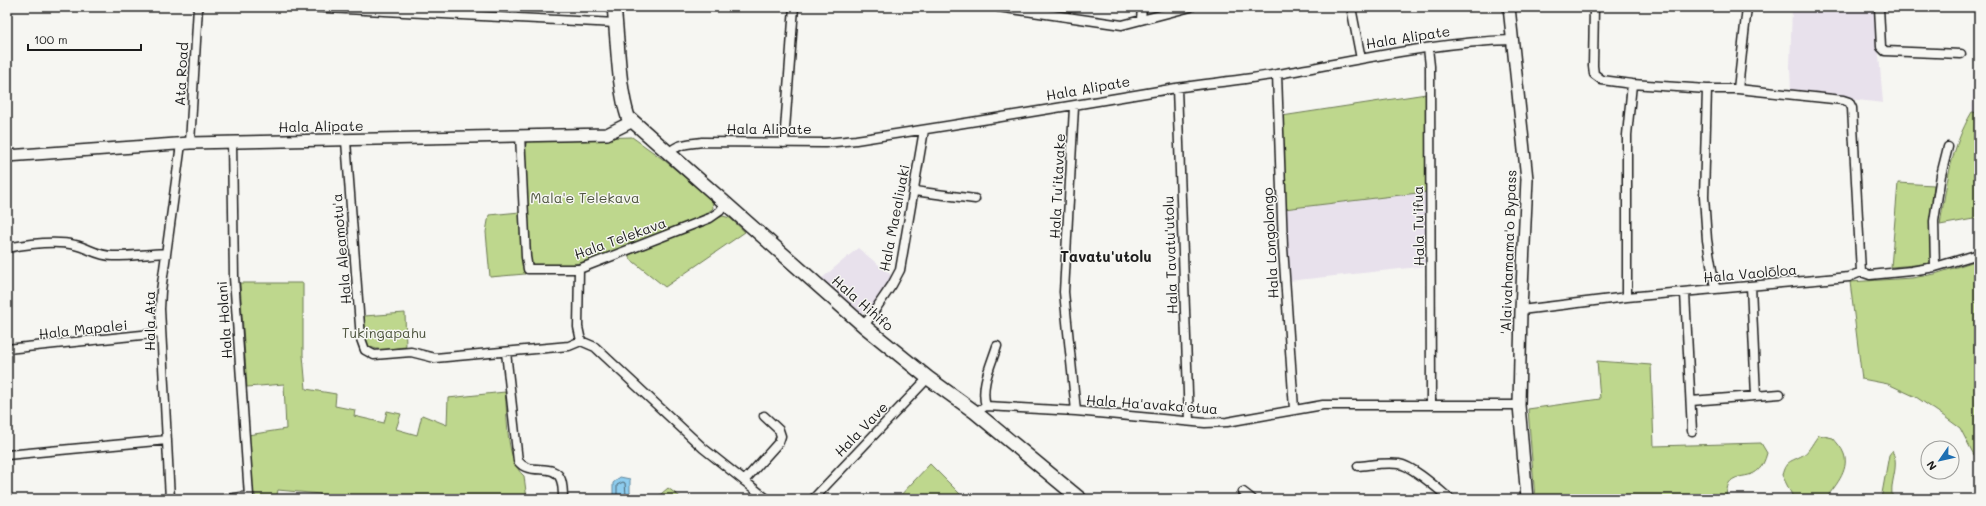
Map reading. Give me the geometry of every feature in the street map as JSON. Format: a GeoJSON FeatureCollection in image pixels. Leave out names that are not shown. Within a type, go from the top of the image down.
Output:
{"type":"FeatureCollection","features":[{"type":"Feature","properties":{"kind":"main road"},"geometry":{"type":"LineString","coordinates":[[614,7],[625,105],[628,117],[633,121]]}},
{"type":"Feature","properties":{"kind":"main road","name":"Hala Hihifo"},"geometry":{"type":"LineString","coordinates":[[633,121],[864,326],[928,378],[981,409],[1080,499]]}},
{"type":"Feature","properties":{"kind":"street","name":"Ata Road"},"geometry":{"type":"LineString","coordinates":[[186,144],[198,7]]}},
{"type":"Feature","properties":{"kind":"street"},"geometry":{"type":"LineString","coordinates":[[307,7],[616,23]]}},
{"type":"Feature","properties":{"kind":"street"},"geometry":{"type":"LineString","coordinates":[[784,143],[794,7]]}},
{"type":"Feature","properties":{"kind":"street"},"geometry":{"type":"LineString","coordinates":[[998,7],[1113,24],[1122,24],[1141,20],[1191,7]]}},
{"type":"Feature","properties":{"kind":"street"},"geometry":{"type":"LineString","coordinates":[[1141,20],[1142,7]]}},
{"type":"Feature","properties":{"kind":"street"},"geometry":{"type":"LineString","coordinates":[[1351,7],[1361,59]]}},
{"type":"Feature","properties":{"kind":"street","name":"'Alaivahamama'o Bypass"},"geometry":{"type":"LineString","coordinates":[[1509,7],[1527,179],[1521,310],[1520,405],[1527,499]]}},
{"type":"Feature","properties":{"kind":"street"},"geometry":{"type":"LineString","coordinates":[[1594,7],[1593,66],[1594,74],[1602,80],[1632,84],[1706,89],[1738,89],[1843,100],[1849,102],[1852,108],[1861,272]]}},
{"type":"Feature","properties":{"kind":"street"},"geometry":{"type":"LineString","coordinates":[[1738,89],[1747,7]]}},
{"type":"Feature","properties":{"kind":"street"},"geometry":{"type":"LineString","coordinates":[[1879,7],[1881,47],[1885,51],[1961,54]]}},
{"type":"Feature","properties":{"kind":"street","name":"Hala Alipate"},"geometry":{"type":"LineString","coordinates":[[669,153],[674,148],[682,145],[702,142],[825,143],[856,140],[1074,107],[1177,88],[1277,74],[1428,48],[1481,41],[1512,40]]}},
{"type":"Feature","properties":{"kind":"street","name":"Hala Tu'ifua"},"geometry":{"type":"LineString","coordinates":[[1428,48],[1430,74],[1431,404]]}},
{"type":"Feature","properties":{"kind":"street","name":"Hala Longolongo"},"geometry":{"type":"LineString","coordinates":[[1277,74],[1283,247],[1294,409]]}},
{"type":"Feature","properties":{"kind":"street"},"geometry":{"type":"LineString","coordinates":[[1628,297],[1627,135],[1632,84]]}},
{"type":"Feature","properties":{"kind":"street","name":"Hala Tavatu'utolu"},"geometry":{"type":"LineString","coordinates":[[1177,88],[1189,421]]}},
{"type":"Feature","properties":{"kind":"street"},"geometry":{"type":"LineString","coordinates":[[1706,89],[1704,197],[1707,240],[1715,288]]}},
{"type":"Feature","properties":{"kind":"street","name":"Hala Tu'itavake"},"geometry":{"type":"LineString","coordinates":[[1074,107],[1064,292],[1076,411]]}},
{"type":"Feature","properties":{"kind":"street","name":"Hala Alipate"},"geometry":{"type":"LineString","coordinates":[[7,156],[232,142],[346,141],[520,135],[607,134],[633,121]]}},
{"type":"Feature","properties":{"kind":"street","name":"Hala Maealiuaki"},"geometry":{"type":"LineString","coordinates":[[864,326],[892,285],[900,270],[924,130]]}},
{"type":"Feature","properties":{"kind":"street","name":"Hala Telekava"},"geometry":{"type":"LineString","coordinates":[[520,135],[525,243],[528,269],[579,269],[710,218],[720,211],[726,202]]}},
{"type":"Feature","properties":{"kind":"street","name":"Hala Aleamotu'a"},"geometry":{"type":"LineString","coordinates":[[346,141],[361,339],[365,350],[374,354],[411,352],[435,358],[569,346],[581,341]]}},
{"type":"Feature","properties":{"kind":"street","name":"Hala Holani"},"geometry":{"type":"LineString","coordinates":[[232,142],[234,277],[250,498]]}},
{"type":"Feature","properties":{"kind":"street","name":"Hala Ata"},"geometry":{"type":"LineString","coordinates":[[170,499],[161,334],[161,291],[166,253],[186,144]]}},
{"type":"Feature","properties":{"kind":"street"},"geometry":{"type":"LineString","coordinates":[[1935,267],[1934,221],[1941,175],[1948,147]]}},
{"type":"Feature","properties":{"kind":"street"},"geometry":{"type":"LineString","coordinates":[[914,191],[975,199]]}},
{"type":"Feature","properties":{"kind":"street"},"geometry":{"type":"LineString","coordinates":[[7,248],[28,244],[59,244],[76,245],[96,254],[113,256],[166,253]]}},
{"type":"Feature","properties":{"kind":"street","name":"Hala Vaolōloa"},"geometry":{"type":"LineString","coordinates":[[1521,310],[1628,297],[1685,293],[1715,288],[1849,277],[1861,272],[1870,275],[1935,267],[1979,254]]}},
{"type":"Feature","properties":{"kind":"street"},"geometry":{"type":"LineString","coordinates":[[579,269],[578,327],[581,341],[595,346],[703,448],[767,499]]}},
{"type":"Feature","properties":{"kind":"street"},"geometry":{"type":"LineString","coordinates":[[1751,286],[1756,396]]}},
{"type":"Feature","properties":{"kind":"street"},"geometry":{"type":"LineString","coordinates":[[1685,293],[1692,431]]}},
{"type":"Feature","properties":{"kind":"street","name":"Hala Mapalei"},"geometry":{"type":"LineString","coordinates":[[7,349],[161,334]]}},
{"type":"Feature","properties":{"kind":"street"},"geometry":{"type":"LineString","coordinates":[[981,409],[986,381],[997,346]]}},
{"type":"Feature","properties":{"kind":"street"},"geometry":{"type":"LineString","coordinates":[[506,352],[518,461],[521,465],[531,470],[547,470],[558,475],[561,481],[563,499]]}},
{"type":"Feature","properties":{"kind":"street","name":"Hala Vave"},"geometry":{"type":"LineString","coordinates":[[813,499],[928,378]]}},
{"type":"Feature","properties":{"kind":"street"},"geometry":{"type":"LineString","coordinates":[[1691,401],[1780,394]]}},
{"type":"Feature","properties":{"kind":"street","name":"Hala Ha'avaka'otua"},"geometry":{"type":"LineString","coordinates":[[981,409],[1076,411],[1189,421],[1227,422],[1323,405],[1520,405]]}},
{"type":"Feature","properties":{"kind":"street"},"geometry":{"type":"LineString","coordinates":[[744,481],[779,442],[781,436],[779,430],[764,416]]}},
{"type":"Feature","properties":{"kind":"street"},"geometry":{"type":"LineString","coordinates":[[7,455],[167,440]]}},
{"type":"Feature","properties":{"kind":"street"},"geometry":{"type":"LineString","coordinates":[[1358,466],[1386,463],[1400,464],[1410,468],[1450,499]]}},
{"type":"Feature","properties":{"kind":"street"},"geometry":{"type":"LineString","coordinates":[[1243,492],[1252,499]]}},
{"type":"Feature","properties":{"kind":"street"},"geometry":{"type":"LineString","coordinates":[[227,499],[250,498]]}},
{"type":"Feature","properties":{"kind":"shaded area"},"geometry":{"type":"Polygon","coordinates":[[[1792,7],[1875,7],[1883,103],[1791,92],[1790,67],[1792,7]]]}},
{"type":"Feature","properties":{"kind":"shaded area"},"geometry":{"type":"Polygon","coordinates":[[[1979,9],[1979,113],[1972,112],[1979,9]]]}},
{"type":"Feature","properties":{"kind":"shaded area"},"geometry":{"type":"Polygon","coordinates":[[[1426,192],[1428,266],[1288,281],[1284,209],[1426,192]]]}},
{"type":"Feature","properties":{"kind":"shaded area"},"geometry":{"type":"Polygon","coordinates":[[[858,248],[896,279],[869,311],[859,313],[821,279],[858,248]]]}},
{"type":"Feature","properties":{"kind":"green space"},"geometry":{"type":"Polygon","coordinates":[[[1426,94],[1426,192],[1284,209],[1282,116],[1426,94]]]}},
{"type":"Feature","properties":{"kind":"green space"},"geometry":{"type":"Polygon","coordinates":[[[1972,112],[1979,113],[1979,218],[1940,225],[1950,167],[1959,139],[1972,112]]]}},
{"type":"Feature","properties":{"kind":"green space","name":"Mala'e Telekava"},"geometry":{"type":"Polygon","coordinates":[[[632,137],[664,160],[712,200],[713,208],[690,222],[625,248],[586,261],[572,265],[543,267],[535,266],[529,259],[525,149],[527,140],[632,137]]]}},
{"type":"Feature","properties":{"kind":"green space"},"geometry":{"type":"Polygon","coordinates":[[[1898,183],[1934,185],[1930,218],[1931,261],[1927,264],[1891,267],[1898,183]]]}},
{"type":"Feature","properties":{"kind":"green space","name":"Mala'e Telekava"},"geometry":{"type":"Polygon","coordinates":[[[520,212],[525,274],[490,277],[486,232],[489,215],[520,212]]]}},
{"type":"Feature","properties":{"kind":"green space","name":"Mala'e Telekava"},"geometry":{"type":"Polygon","coordinates":[[[723,216],[730,218],[745,232],[665,287],[629,258],[629,255],[723,216]]]}},
{"type":"Feature","properties":{"kind":"green space"},"geometry":{"type":"Polygon","coordinates":[[[1979,257],[1979,455],[1974,455],[1960,428],[1916,397],[1888,384],[1862,379],[1850,282],[1912,278],[1935,274],[1978,260],[1979,257]]]}},
{"type":"Feature","properties":{"kind":"green space"},"geometry":{"type":"Polygon","coordinates":[[[240,283],[303,283],[303,355],[306,389],[336,394],[335,406],[355,410],[354,416],[384,423],[387,411],[401,414],[396,429],[417,435],[422,415],[447,425],[448,398],[505,392],[510,449],[513,460],[524,476],[527,499],[320,499],[320,494],[278,490],[276,499],[257,498],[250,487],[248,435],[286,429],[284,384],[247,387],[240,283]]]}},
{"type":"Feature","properties":{"kind":"green space","name":"Tukingapahu"},"geometry":{"type":"Polygon","coordinates":[[[405,313],[406,347],[376,349],[367,345],[364,316],[405,313]]]}},
{"type":"Feature","properties":{"kind":"green space"},"geometry":{"type":"Polygon","coordinates":[[[1597,361],[1651,365],[1654,446],[1761,443],[1767,453],[1763,463],[1754,473],[1733,479],[1729,483],[1726,499],[1535,499],[1528,409],[1600,399],[1597,361]]]}},
{"type":"Feature","properties":{"kind":"green space"},"geometry":{"type":"Polygon","coordinates":[[[1819,435],[1833,438],[1841,448],[1845,460],[1843,472],[1837,484],[1825,499],[1794,499],[1782,475],[1785,467],[1787,464],[1805,453],[1819,435]]]}},
{"type":"Feature","properties":{"kind":"green space"},"geometry":{"type":"Polygon","coordinates":[[[1892,451],[1895,463],[1892,487],[1893,499],[1881,499],[1889,455],[1892,451]]]}},
{"type":"Feature","properties":{"kind":"green space"},"geometry":{"type":"Polygon","coordinates":[[[930,464],[965,499],[897,499],[930,464]]]}},
{"type":"Feature","properties":{"kind":"green space"},"geometry":{"type":"Polygon","coordinates":[[[668,488],[683,499],[655,499],[668,488]]]}},
{"type":"Feature","properties":{"kind":"water"},"geometry":{"type":"Polygon","coordinates":[[[620,477],[630,479],[630,493],[640,499],[613,499],[613,483],[620,477]]]}},
{"type":"Feature","properties":{"kind":"district","name":"Tavatu'utolu"},"geometry":{"type":"Point","coordinates":[1106,256]}}]}
